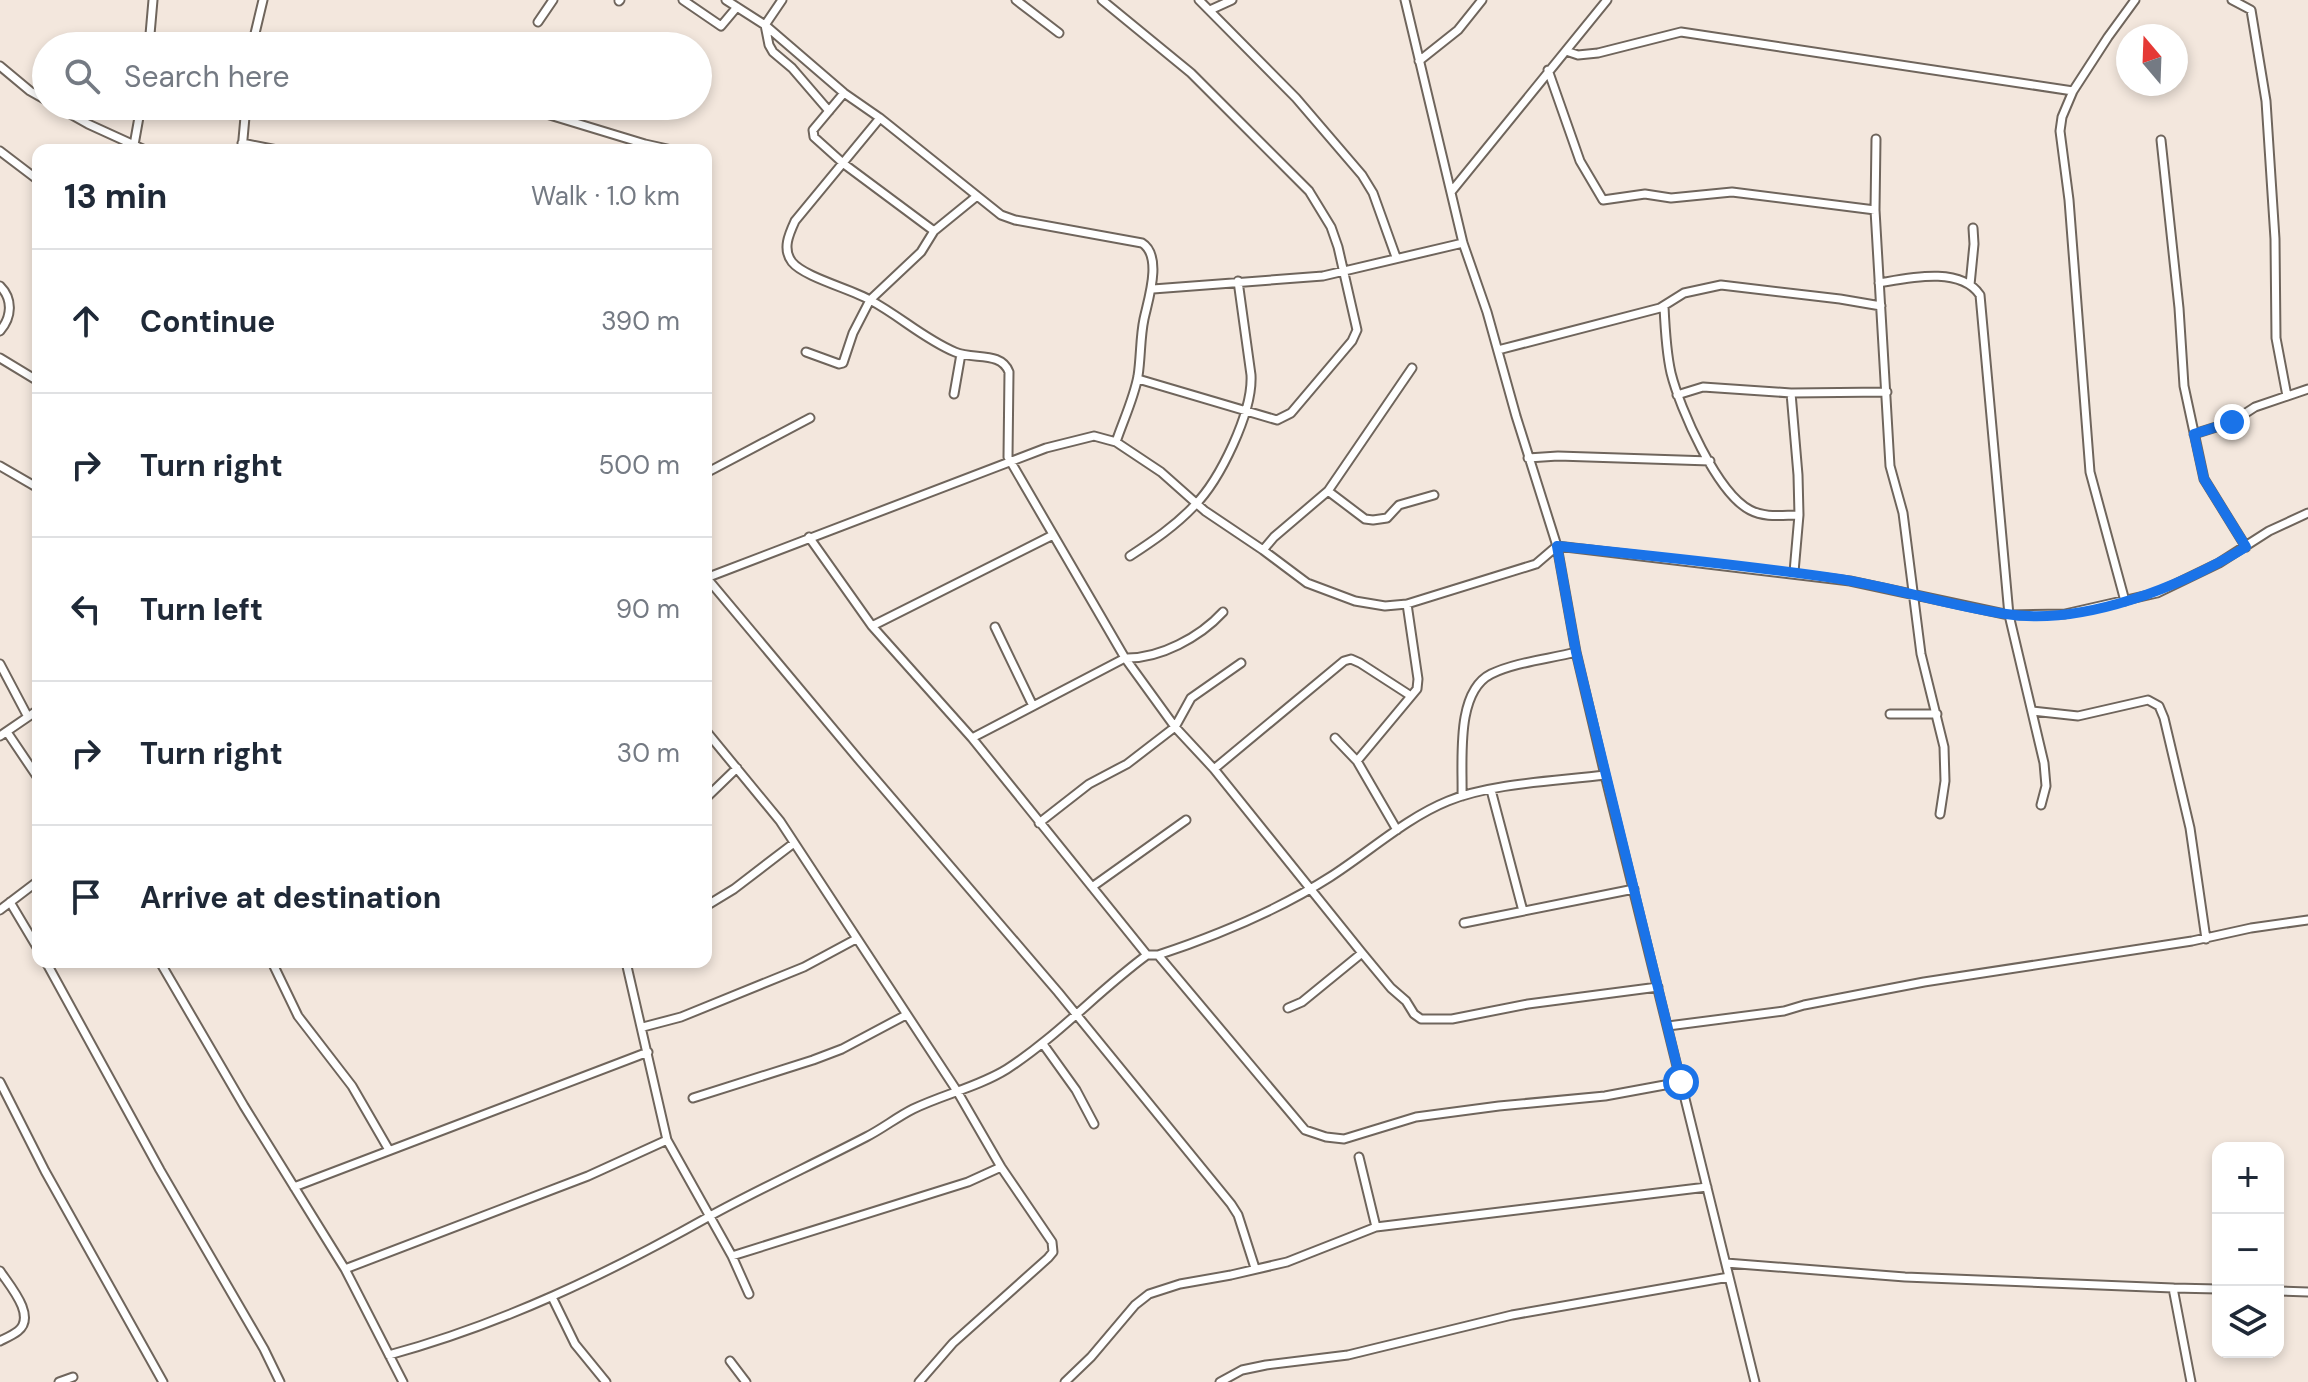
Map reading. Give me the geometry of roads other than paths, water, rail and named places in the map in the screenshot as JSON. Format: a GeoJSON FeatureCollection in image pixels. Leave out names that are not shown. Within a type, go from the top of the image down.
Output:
{"type":"FeatureCollection","features":[{"type":"Feature","properties":{"kind":"street"},"geometry":{"type":"LineString","coordinates":[[150,32],[153,0]]}},
{"type":"Feature","properties":{"kind":"street"},"geometry":{"type":"LineString","coordinates":[[257,32],[263,0]]}},
{"type":"Feature","properties":{"kind":"street"},"geometry":{"type":"LineString","coordinates":[[538,22],[553,0]]}},
{"type":"Feature","properties":{"kind":"street"},"geometry":{"type":"LineString","coordinates":[[683,0],[721,26],[737,7]]}},
{"type":"Feature","properties":{"kind":"street"},"geometry":{"type":"LineString","coordinates":[[726,0],[765,25],[844,93],[1001,215],[1148,246],[1153,289],[1143,320],[1138,379],[1116,442]]}},
{"type":"Feature","properties":{"kind":"street"},"geometry":{"type":"LineString","coordinates":[[782,0],[765,25],[769,45],[829,111]]}},
{"type":"Feature","properties":{"kind":"street"},"geometry":{"type":"LineString","coordinates":[[1016,0],[1059,33]]}},
{"type":"Feature","properties":{"kind":"street"},"geometry":{"type":"LineString","coordinates":[[1102,0],[1191,73],[1309,191],[1331,227],[1346,271],[1357,330],[1356,335],[1285,417],[1277,420],[1138,379]]}},
{"type":"Feature","properties":{"kind":"street"},"geometry":{"type":"LineString","coordinates":[[1199,0],[1296,98],[1362,175],[1373,193],[1396,257]]}},
{"type":"Feature","properties":{"kind":"street"},"geometry":{"type":"LineString","coordinates":[[1210,10],[1232,0]]}},
{"type":"Feature","properties":{"kind":"street"},"geometry":{"type":"LineString","coordinates":[[1405,0],[1463,243],[1487,312],[1528,458],[1557,546],[1576,652],[1605,775],[1755,1382]]}},
{"type":"Feature","properties":{"kind":"street"},"geometry":{"type":"LineString","coordinates":[[1419,61],[1458,30],[1482,0]]}},
{"type":"Feature","properties":{"kind":"street"},"geometry":{"type":"LineString","coordinates":[[1451,192],[1607,0]]}},
{"type":"Feature","properties":{"kind":"street"},"geometry":{"type":"LineString","coordinates":[[2125,601],[2090,472],[2069,200],[2060,142],[2062,117],[2073,91],[2135,0]]}},
{"type":"Feature","properties":{"kind":"street"},"geometry":{"type":"LineString","coordinates":[[2232,0],[2251,10],[2256,28],[2266,101],[2275,239],[2276,338],[2287,396]]}},
{"type":"Feature","properties":{"kind":"street"},"geometry":{"type":"LineString","coordinates":[[1566,51],[1578,55],[1598,53],[1681,32],[2073,91]]}},
{"type":"Feature","properties":{"kind":"street"},"geometry":{"type":"LineString","coordinates":[[792,68],[800,56]]}},
{"type":"Feature","properties":{"kind":"street"},"geometry":{"type":"LineString","coordinates":[[0,66],[32,92]]}},
{"type":"Feature","properties":{"kind":"street"},"geometry":{"type":"LineString","coordinates":[[1548,70],[1580,161],[1603,200],[1645,194],[1671,198],[1732,192],[1875,210]]}},
{"type":"Feature","properties":{"kind":"street"},"geometry":{"type":"LineString","coordinates":[[844,93],[813,130],[814,137],[844,164],[934,231]]}},
{"type":"Feature","properties":{"kind":"street"},"geometry":{"type":"LineString","coordinates":[[880,118],[795,221],[786,251],[798,267],[870,300],[938,345],[961,354],[997,358],[1006,365],[1009,372],[1007,452],[1010,461],[1125,658],[1175,727],[1214,769],[1362,953],[1421,1019],[1452,1019],[1528,1004],[1658,987]]}},
{"type":"Feature","properties":{"kind":"street"},"geometry":{"type":"LineString","coordinates":[[81,120],[132,144]]}},
{"type":"Feature","properties":{"kind":"street"},"geometry":{"type":"LineString","coordinates":[[134,144],[138,120]]}},
{"type":"Feature","properties":{"kind":"street"},"geometry":{"type":"LineString","coordinates":[[242,144],[245,120]]}},
{"type":"Feature","properties":{"kind":"street"},"geometry":{"type":"LineString","coordinates":[[566,120],[645,144]]}},
{"type":"Feature","properties":{"kind":"street"},"geometry":{"type":"LineString","coordinates":[[1876,139],[1875,210],[1890,466],[1903,513],[1921,654],[1944,747],[1945,781],[1940,814]]}},
{"type":"Feature","properties":{"kind":"street"},"geometry":{"type":"LineString","coordinates":[[2161,140],[2184,386],[2194,434],[2204,479],[2246,547]]}},
{"type":"Feature","properties":{"kind":"street"},"geometry":{"type":"LineString","coordinates":[[0,151],[32,175]]}},
{"type":"Feature","properties":{"kind":"street"},"geometry":{"type":"LineString","coordinates":[[806,352],[843,363],[857,324],[870,300],[921,252],[934,231],[977,196]]}},
{"type":"Feature","properties":{"kind":"street"},"geometry":{"type":"LineString","coordinates":[[1970,285],[1973,228]]}},
{"type":"Feature","properties":{"kind":"street"},"geometry":{"type":"LineString","coordinates":[[1153,289],[1323,276],[1463,243]]}},
{"type":"Feature","properties":{"kind":"street"},"geometry":{"type":"LineString","coordinates":[[1879,283],[1929,275],[1970,285],[1980,295],[2009,615],[2046,786],[2041,805]]}},
{"type":"Feature","properties":{"kind":"street"},"geometry":{"type":"LineString","coordinates":[[1130,556],[1171,528],[1197,504],[1227,453],[1246,411],[1251,375],[1238,281]]}},
{"type":"Feature","properties":{"kind":"street"},"geometry":{"type":"LineString","coordinates":[[1498,350],[1664,306],[1684,293],[1721,285],[1881,306]]}},
{"type":"Feature","properties":{"kind":"street"},"geometry":{"type":"LineString","coordinates":[[0,286],[10,303],[9,315],[0,331]]}},
{"type":"Feature","properties":{"kind":"street"},"geometry":{"type":"LineString","coordinates":[[1664,306],[1671,372],[1677,395],[1695,435],[1727,490],[1748,509],[1767,516],[1799,515]]}},
{"type":"Feature","properties":{"kind":"street"},"geometry":{"type":"LineString","coordinates":[[954,394],[961,354]]}},
{"type":"Feature","properties":{"kind":"street"},"geometry":{"type":"LineString","coordinates":[[0,358],[32,377]]}},
{"type":"Feature","properties":{"kind":"street"},"geometry":{"type":"LineString","coordinates":[[1263,550],[1328,491],[1412,368]]}},
{"type":"Feature","properties":{"kind":"street"},"geometry":{"type":"LineString","coordinates":[[1677,395],[1703,387],[1791,393],[1887,392]]}},
{"type":"Feature","properties":{"kind":"street"},"geometry":{"type":"LineString","coordinates":[[2194,434],[2232,422],[2255,407],[2308,389]]}},
{"type":"Feature","properties":{"kind":"street"},"geometry":{"type":"LineString","coordinates":[[1791,393],[1799,515],[1794,572]]}},
{"type":"Feature","properties":{"kind":"street"},"geometry":{"type":"LineString","coordinates":[[712,470],[810,418]]}},
{"type":"Feature","properties":{"kind":"street"},"geometry":{"type":"LineString","coordinates":[[712,575],[1010,461],[1094,436],[1116,442],[1161,472],[1197,504],[1307,583],[1336,596],[1385,606],[1407,604],[1536,564],[1557,546],[1794,572],[2009,615],[2065,614],[2157,593],[2219,563],[2269,531],[2308,513]]}},
{"type":"Feature","properties":{"kind":"street"},"geometry":{"type":"LineString","coordinates":[[1528,458],[1558,456],[1710,461]]}},
{"type":"Feature","properties":{"kind":"street"},"geometry":{"type":"LineString","coordinates":[[0,466],[32,485]]}},
{"type":"Feature","properties":{"kind":"street"},"geometry":{"type":"LineString","coordinates":[[1328,491],[1365,519],[1373,520],[1387,518],[1399,505],[1434,495]]}},
{"type":"Feature","properties":{"kind":"street"},"geometry":{"type":"LineString","coordinates":[[872,626],[1053,535]]}},
{"type":"Feature","properties":{"kind":"street"},"geometry":{"type":"LineString","coordinates":[[809,537],[872,626],[972,738],[1147,955]]}},
{"type":"Feature","properties":{"kind":"street"},"geometry":{"type":"LineString","coordinates":[[712,584],[1077,1016],[1231,1204],[1238,1215],[1255,1268]]}},
{"type":"Feature","properties":{"kind":"street"},"geometry":{"type":"LineString","coordinates":[[1357,761],[1417,689],[1407,604]]}},
{"type":"Feature","properties":{"kind":"street"},"geometry":{"type":"LineString","coordinates":[[972,738],[1125,658],[1148,655],[1186,641],[1207,628],[1223,612]]}},
{"type":"Feature","properties":{"kind":"street"},"geometry":{"type":"LineString","coordinates":[[995,627],[1033,706]]}},
{"type":"Feature","properties":{"kind":"street"},"geometry":{"type":"LineString","coordinates":[[1462,796],[1466,712],[1470,695],[1481,681],[1506,669],[1576,652]]}},
{"type":"Feature","properties":{"kind":"street"},"geometry":{"type":"LineString","coordinates":[[1214,769],[1344,661],[1351,659],[1360,663],[1411,696]]}},
{"type":"Feature","properties":{"kind":"street"},"geometry":{"type":"LineString","coordinates":[[1039,823],[1089,784],[1127,764],[1175,727],[1191,698],[1241,663]]}},
{"type":"Feature","properties":{"kind":"street"},"geometry":{"type":"LineString","coordinates":[[0,664],[28,717]]}},
{"type":"Feature","properties":{"kind":"street"},"geometry":{"type":"LineString","coordinates":[[2032,711],[2078,716],[2142,701],[2155,702],[2159,706],[2190,828],[2206,939]]}},
{"type":"Feature","properties":{"kind":"street"},"geometry":{"type":"LineString","coordinates":[[32,714],[3,734],[32,770]]}},
{"type":"Feature","properties":{"kind":"street"},"geometry":{"type":"LineString","coordinates":[[1890,714],[1937,714]]}},
{"type":"Feature","properties":{"kind":"street"},"geometry":{"type":"LineString","coordinates":[[712,738],[780,821],[1052,1242],[1053,1252],[953,1343],[919,1382]]}},
{"type":"Feature","properties":{"kind":"street"},"geometry":{"type":"LineString","coordinates":[[1335,738],[1357,761],[1397,830]]}},
{"type":"Feature","properties":{"kind":"street"},"geometry":{"type":"LineString","coordinates":[[712,792],[737,768]]}},
{"type":"Feature","properties":{"kind":"street"},"geometry":{"type":"LineString","coordinates":[[389,1355],[497,1321],[552,1297],[671,1240],[912,1110],[1004,1071],[1043,1044],[1147,955],[1158,955],[1201,941],[1265,913],[1310,889],[1446,801],[1491,790],[1605,775]]}},
{"type":"Feature","properties":{"kind":"street"},"geometry":{"type":"LineString","coordinates":[[1491,790],[1523,911]]}},
{"type":"Feature","properties":{"kind":"street"},"geometry":{"type":"LineString","coordinates":[[1092,887],[1186,820]]}},
{"type":"Feature","properties":{"kind":"street"},"geometry":{"type":"LineString","coordinates":[[712,902],[794,843]]}},
{"type":"Feature","properties":{"kind":"street"},"geometry":{"type":"LineString","coordinates":[[0,910],[32,886]]}},
{"type":"Feature","properties":{"kind":"street"},"geometry":{"type":"LineString","coordinates":[[1464,923],[1634,889]]}},
{"type":"Feature","properties":{"kind":"street"},"geometry":{"type":"LineString","coordinates":[[10,902],[32,939]]}},
{"type":"Feature","properties":{"kind":"street"},"geometry":{"type":"LineString","coordinates":[[1668,1026],[1784,1011],[1924,982],[2206,939],[2251,928],[2308,920]]}},
{"type":"Feature","properties":{"kind":"street"},"geometry":{"type":"LineString","coordinates":[[643,1027],[681,1017],[804,967],[856,939]]}},
{"type":"Feature","properties":{"kind":"street"},"geometry":{"type":"LineString","coordinates":[[1288,1008],[1302,1002],[1362,953]]}},
{"type":"Feature","properties":{"kind":"street"},"geometry":{"type":"LineString","coordinates":[[1158,955],[1305,1130],[1326,1137],[1344,1139],[1416,1117],[1605,1096],[1681,1082]]}},
{"type":"Feature","properties":{"kind":"street"},"geometry":{"type":"LineString","coordinates":[[49,968],[280,1382]]}},
{"type":"Feature","properties":{"kind":"street"},"geometry":{"type":"LineString","coordinates":[[164,968],[345,1269],[403,1382]]}},
{"type":"Feature","properties":{"kind":"street"},"geometry":{"type":"LineString","coordinates":[[275,968],[298,1016],[352,1086],[389,1150]]}},
{"type":"Feature","properties":{"kind":"street"},"geometry":{"type":"LineString","coordinates":[[628,968],[667,1140],[711,1216],[749,1294]]}},
{"type":"Feature","properties":{"kind":"street"},"geometry":{"type":"LineString","coordinates":[[693,1098],[842,1049],[906,1015]]}},
{"type":"Feature","properties":{"kind":"street"},"geometry":{"type":"LineString","coordinates":[[1043,1044],[1076,1090],[1094,1124]]}},
{"type":"Feature","properties":{"kind":"street"},"geometry":{"type":"LineString","coordinates":[[294,1187],[648,1052]]}},
{"type":"Feature","properties":{"kind":"street"},"geometry":{"type":"LineString","coordinates":[[0,1082],[45,1171],[163,1382]]}},
{"type":"Feature","properties":{"kind":"street"},"geometry":{"type":"LineString","coordinates":[[345,1269],[588,1176],[667,1140]]}},
{"type":"Feature","properties":{"kind":"street"},"geometry":{"type":"LineString","coordinates":[[1359,1157],[1376,1227]]}},
{"type":"Feature","properties":{"kind":"street"},"geometry":{"type":"LineString","coordinates":[[732,1256],[968,1182],[1001,1167]]}},
{"type":"Feature","properties":{"kind":"street"},"geometry":{"type":"LineString","coordinates":[[1065,1382],[1091,1357],[1135,1305],[1149,1294],[1180,1284],[1287,1262],[1376,1227],[1707,1187]]}},
{"type":"Feature","properties":{"kind":"street"},"geometry":{"type":"LineString","coordinates":[[1726,1263],[1905,1277],[2212,1289]]}},
{"type":"Feature","properties":{"kind":"street"},"geometry":{"type":"LineString","coordinates":[[0,1271],[20,1301],[25,1321],[21,1330],[0,1341]]}},
{"type":"Feature","properties":{"kind":"street"},"geometry":{"type":"LineString","coordinates":[[1220,1382],[1242,1370],[1266,1365],[1348,1355],[1538,1309],[1729,1277]]}},
{"type":"Feature","properties":{"kind":"street"},"geometry":{"type":"LineString","coordinates":[[2173,1288],[2191,1382]]}},
{"type":"Feature","properties":{"kind":"street"},"geometry":{"type":"LineString","coordinates":[[2284,1291],[2308,1292]]}},
{"type":"Feature","properties":{"kind":"street"},"geometry":{"type":"LineString","coordinates":[[552,1297],[575,1344],[606,1382]]}},
{"type":"Feature","properties":{"kind":"street"},"geometry":{"type":"LineString","coordinates":[[730,1361],[746,1382]]}},
{"type":"Feature","properties":{"kind":"street"},"geometry":{"type":"LineString","coordinates":[[59,1382],[73,1377]]}}]}
